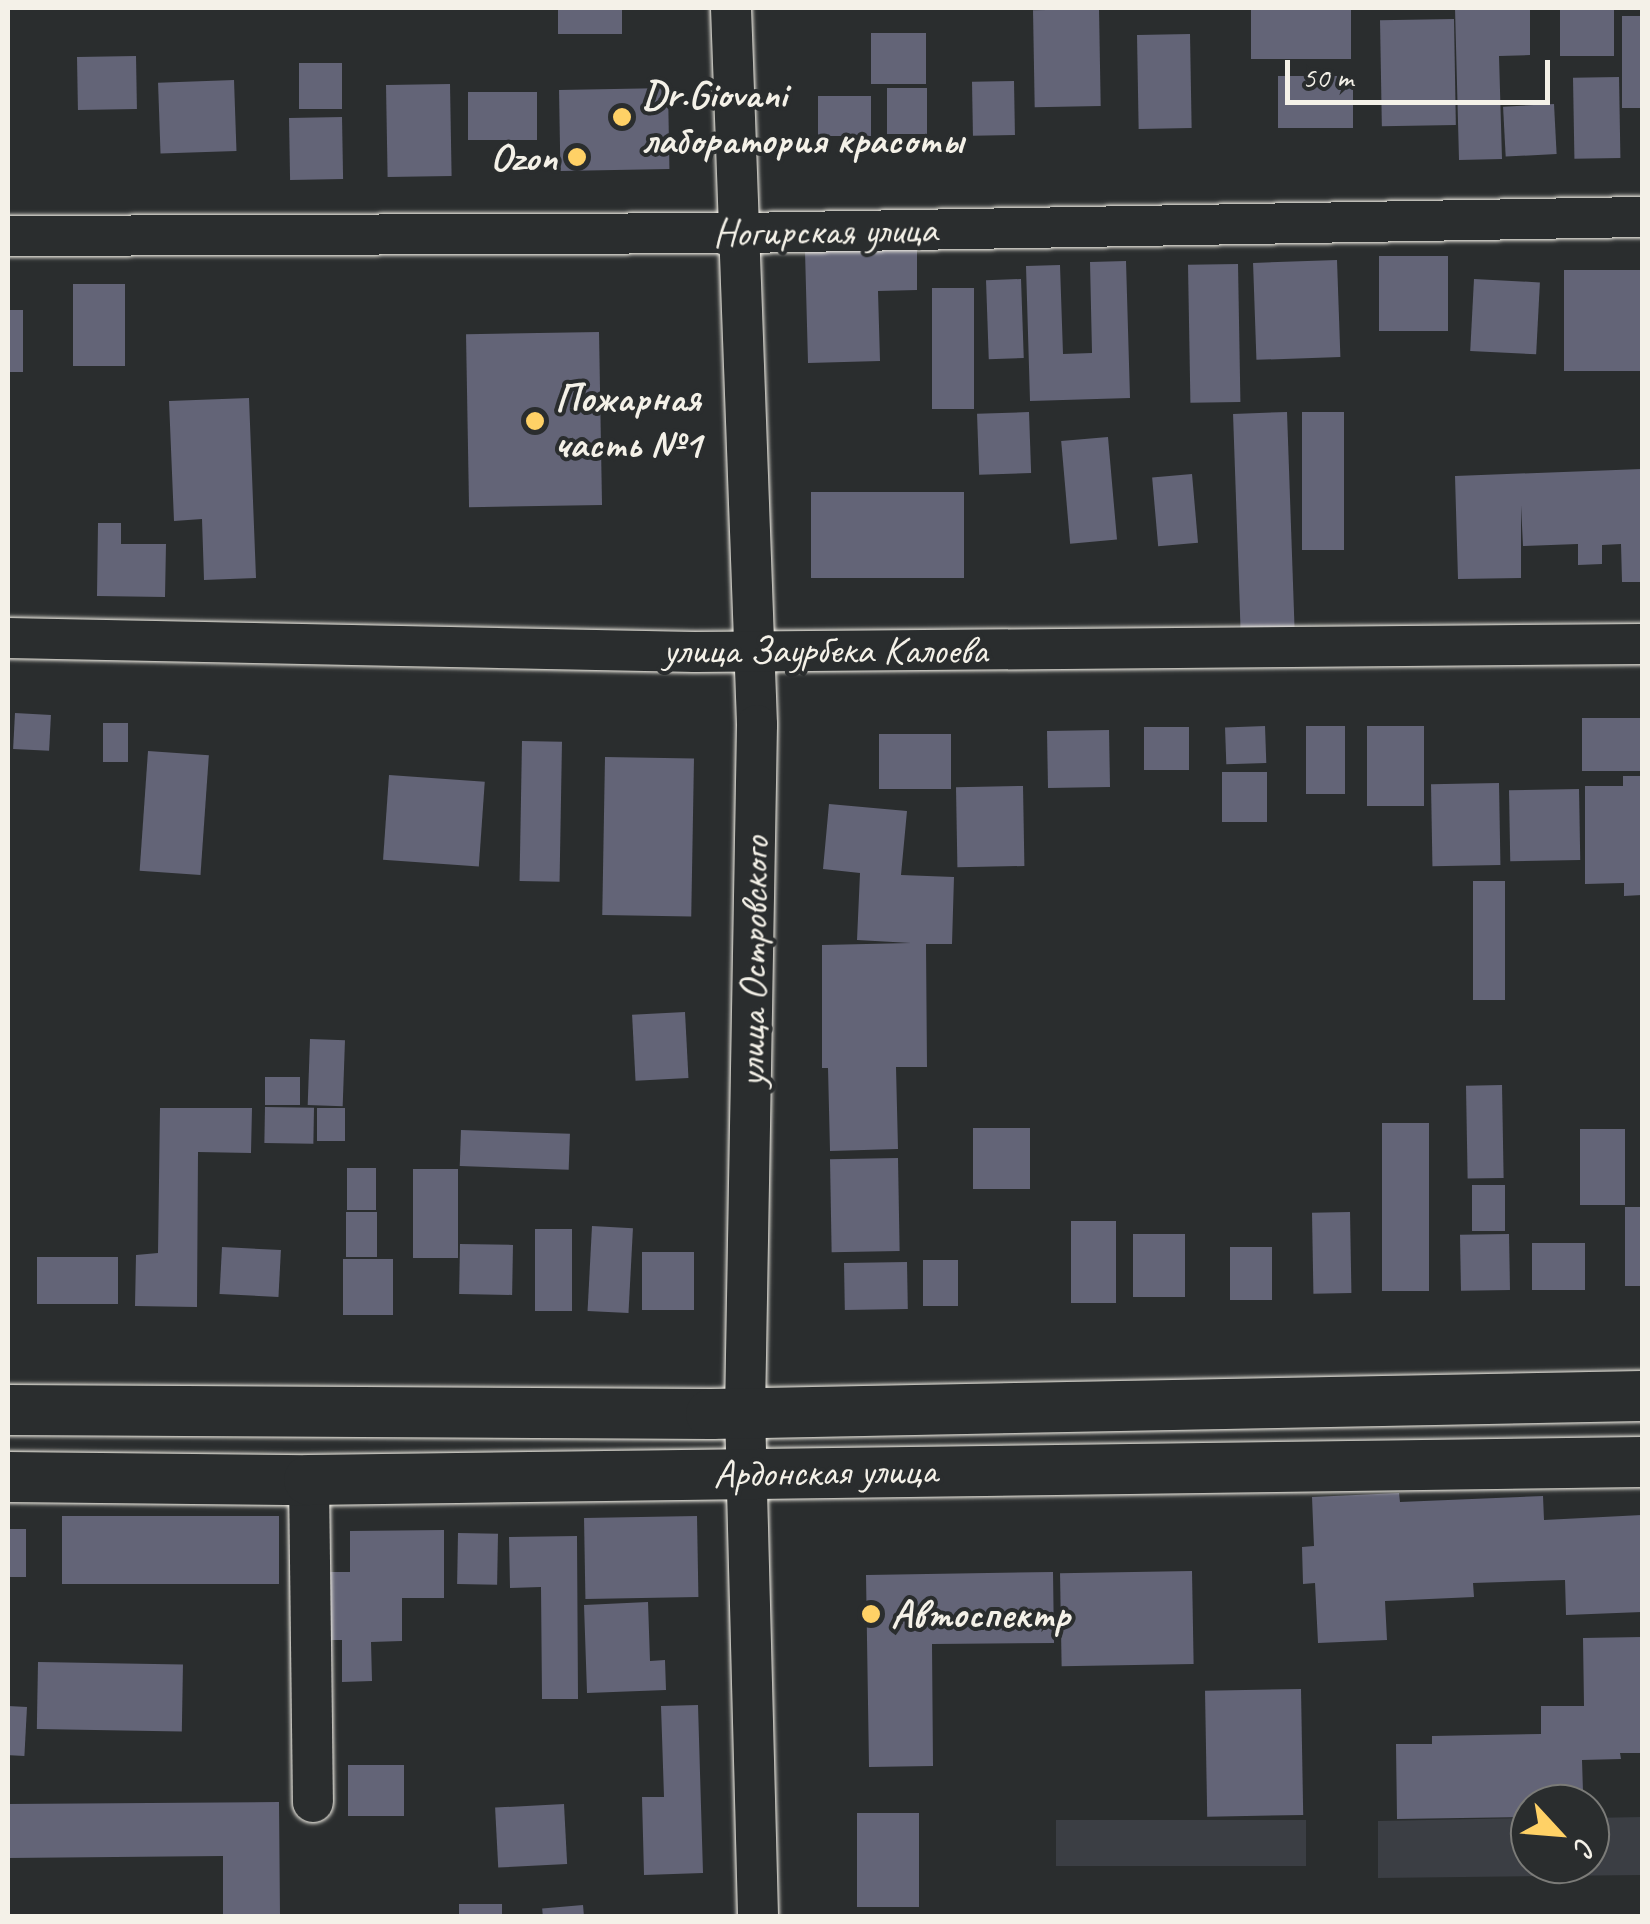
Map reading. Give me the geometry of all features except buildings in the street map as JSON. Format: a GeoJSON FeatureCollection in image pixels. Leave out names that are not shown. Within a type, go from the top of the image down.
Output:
{"type":"FeatureCollection","features":[{"type":"Feature","properties":{"kind":"main road","name":"Ардонская улица"},"geometry":{"type":"LineString","coordinates":[[8,1410],[744,1412],[1642,1396]]}},
{"type":"Feature","properties":{"kind":"main road","name":"Ардонская улица"},"geometry":{"type":"LineString","coordinates":[[8,1478],[309,1480],[1642,1462]]}},
{"type":"Feature","properties":{"kind":"street","name":"улица Островского"},"geometry":{"type":"LineString","coordinates":[[731,8],[756,651],[744,1474],[758,1916]]}},
{"type":"Feature","properties":{"kind":"street","name":"Ногирская улица"},"geometry":{"type":"LineString","coordinates":[[8,236],[742,233],[1642,217]]}},
{"type":"Feature","properties":{"kind":"street","name":"улица Заурбека Калоева"},"geometry":{"type":"LineString","coordinates":[[8,638],[756,651],[1642,644]]}},
{"type":"Feature","properties":{"kind":"street"},"geometry":{"type":"LineString","coordinates":[[309,1480],[313,1802]]}},
{"type":"Feature","properties":{"kind":"shaded area"},"geometry":{"type":"Polygon","coordinates":[[[1642,1817],[1642,1875],[1610,1875],[1610,1818],[1642,1817]]]}},
{"type":"Feature","properties":{"kind":"shaded area"},"geometry":{"type":"Polygon","coordinates":[[[1510,1818],[1510,1876],[1378,1878],[1378,1821],[1510,1818]]]}},
{"type":"Feature","properties":{"kind":"shaded area"},"geometry":{"type":"Polygon","coordinates":[[[1056,1820],[1306,1820],[1306,1866],[1056,1866],[1056,1820]]]}},
{"type":"Feature","properties":{"kind":"place","name":"Dr.Giovani лаборатория красоты"},"geometry":{"type":"Point","coordinates":[622,117]}},
{"type":"Feature","properties":{"kind":"place","name":"Ozon"},"geometry":{"type":"Point","coordinates":[577,157]}},
{"type":"Feature","properties":{"kind":"place","name":"Пожарная часть №1"},"geometry":{"type":"Point","coordinates":[535,421]}},
{"type":"Feature","properties":{"kind":"place","name":"Автоспектр"},"geometry":{"type":"Point","coordinates":[871,1614]}}]}
